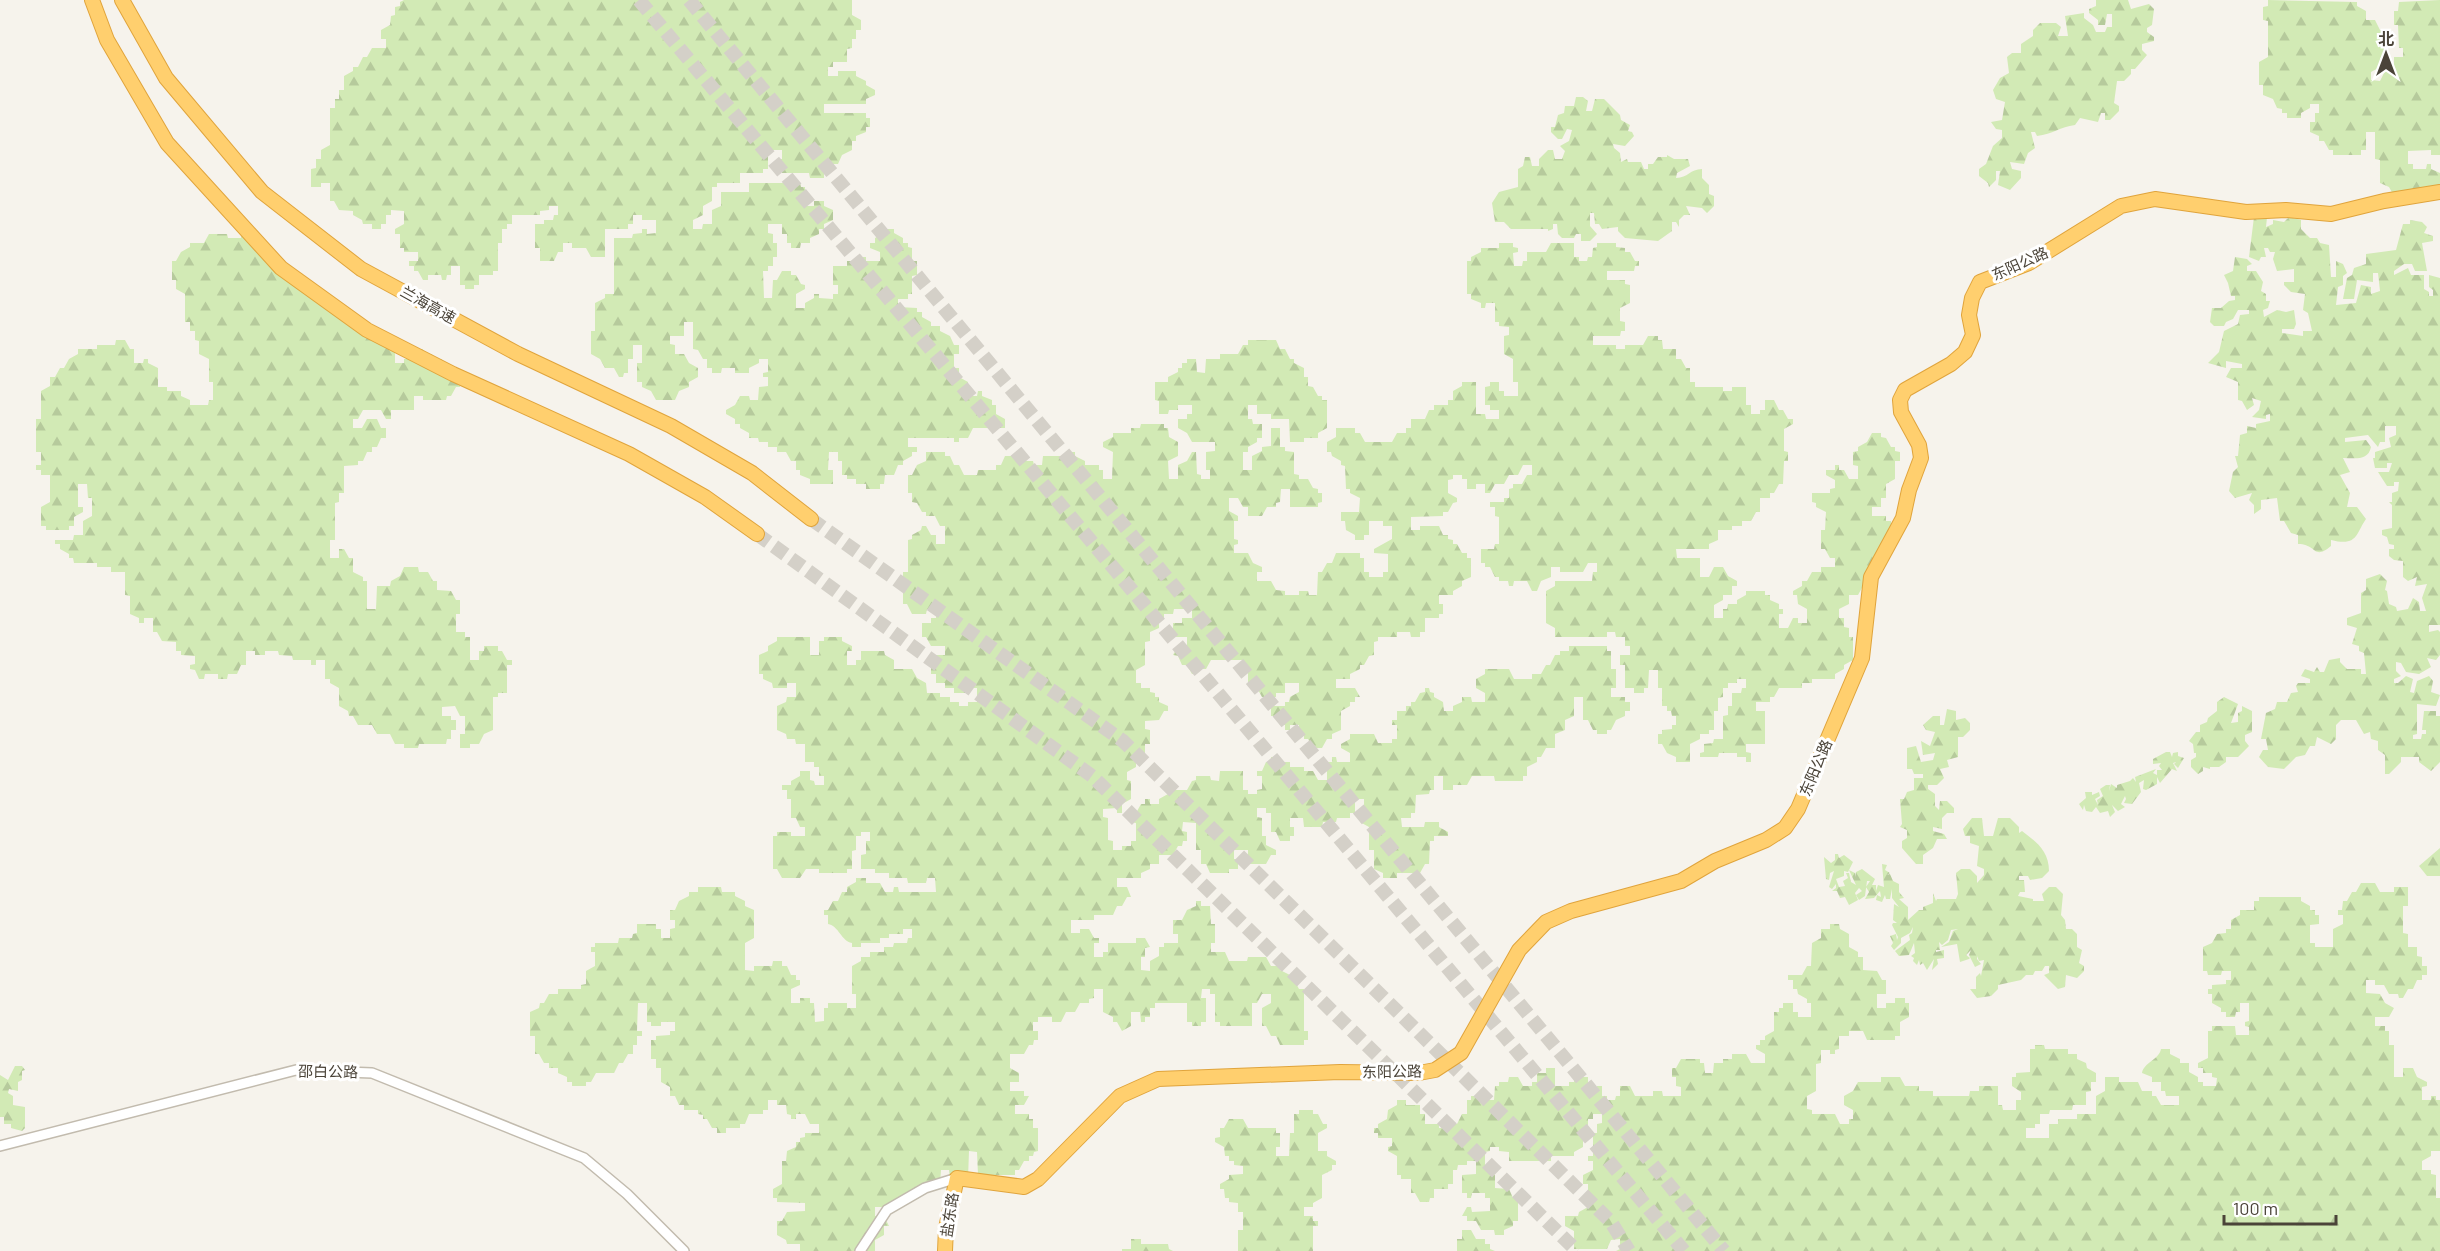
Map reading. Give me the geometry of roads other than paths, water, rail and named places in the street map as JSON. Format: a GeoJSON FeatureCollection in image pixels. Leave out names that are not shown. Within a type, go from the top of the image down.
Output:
{"type":"FeatureCollection","features":[{"type":"Feature","properties":{"kind":"highway"},"geometry":{"type":"LineString","coordinates":[[92,0],[107,39],[167,143],[281,268],[367,330],[453,374],[629,454],[705,497],[757,534]]}},
{"type":"Feature","properties":{"kind":"highway","name":"兰海高速"},"geometry":{"type":"LineString","coordinates":[[122,0],[166,78],[262,192],[361,269],[518,354],[671,426],[752,473],[811,519]]}},
{"type":"Feature","properties":{"kind":"highway","name":"东阳公路"},"geometry":{"type":"LineString","coordinates":[[957,1178],[1024,1187],[1038,1179],[1120,1096],[1158,1079],[1340,1072],[1419,1073],[1435,1070],[1461,1053],[1519,950],[1546,922],[1571,911],[1681,881],[1715,861],[1766,840],[1785,828],[1798,809],[1862,658],[1871,577],[1903,518],[1909,490],[1921,458],[1919,445],[1901,412],[1900,400],[1905,390],[1951,364],[1965,352],[1973,335],[1969,315],[1972,298],[1980,282],[2029,263],[2121,206],[2155,199],[2246,212],[2286,210],[2331,214],[2384,201],[2440,192]]}},
{"type":"Feature","properties":{"kind":"highway","name":"盐东路"},"geometry":{"type":"LineString","coordinates":[[945,1251],[946,1228],[957,1178]]}},
{"type":"Feature","properties":{"kind":"street","name":"邵白公路"},"geometry":{"type":"LineString","coordinates":[[0,1146],[296,1070],[372,1072],[584,1158],[627,1194],[684,1251]]}},
{"type":"Feature","properties":{"kind":"street"},"geometry":{"type":"LineString","coordinates":[[860,1251],[887,1210],[925,1188],[957,1178]]}},
{"type":"Feature","properties":{"kind":"tunnel"},"geometry":{"type":"LineString","coordinates":[[639,0],[1684,1251]]}},
{"type":"Feature","properties":{"kind":"tunnel"},"geometry":{"type":"LineString","coordinates":[[689,0],[1724,1251]]}},
{"type":"Feature","properties":{"kind":"tunnel"},"geometry":{"type":"LineString","coordinates":[[811,519],[1123,741],[1611,1222],[1629,1251]]}},
{"type":"Feature","properties":{"kind":"tunnel"},"geometry":{"type":"LineString","coordinates":[[757,534],[1092,776],[1577,1251]]}}]}
